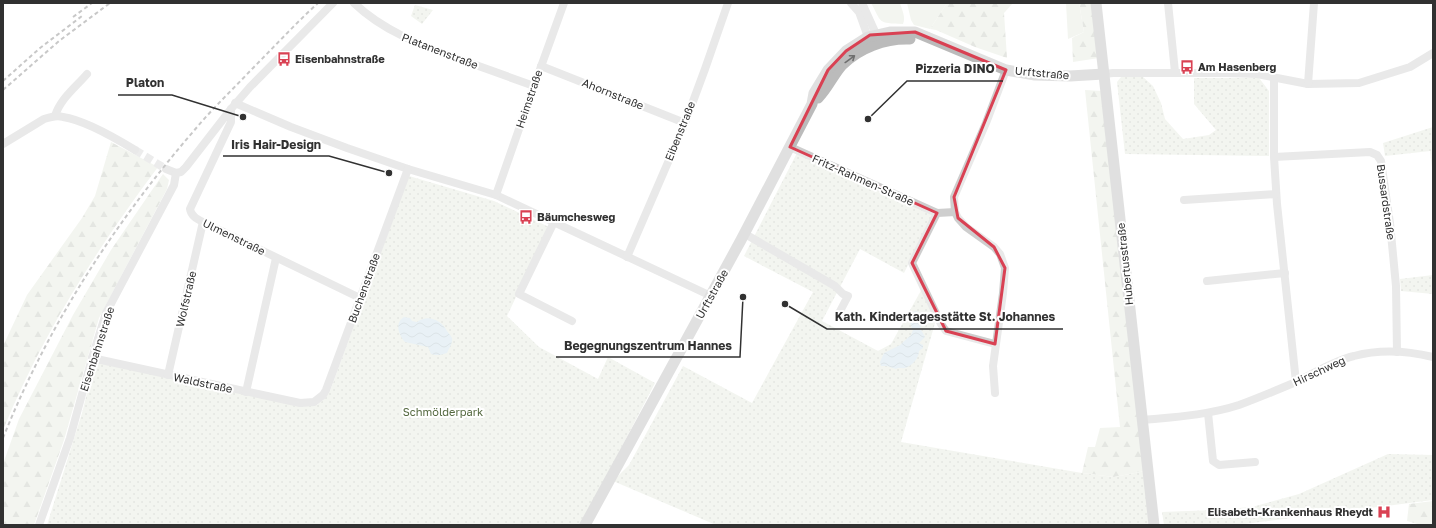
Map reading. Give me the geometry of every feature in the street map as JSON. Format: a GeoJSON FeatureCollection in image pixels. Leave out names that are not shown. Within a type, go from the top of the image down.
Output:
{"type":"FeatureCollection","features":[{"type":"Feature","properties":{"kind":"street"},"geometry":{"type":"LineString","coordinates":[[166,169],[176,173],[181,172],[233,106],[250,87],[333,3]]}},
{"type":"Feature","properties":{"kind":"street","name":"Platanenstraße"},"geometry":{"type":"LineString","coordinates":[[354,3],[390,31],[427,47],[534,86]]}},
{"type":"Feature","properties":{"kind":"street","name":"Heimstraße"},"geometry":{"type":"LineString","coordinates":[[496,195],[564,3]]}},
{"type":"Feature","properties":{"kind":"street","name":"Eibenstraße"},"geometry":{"type":"LineString","coordinates":[[628,257],[685,123],[728,3]]}},
{"type":"Feature","properties":{"kind":"street"},"geometry":{"type":"LineString","coordinates":[[850,3],[859,12],[873,38]]}},
{"type":"Feature","properties":{"kind":"street"},"geometry":{"type":"LineString","coordinates":[[862,3],[873,38]]}},
{"type":"Feature","properties":{"kind":"street","name":"Hubertusstraße"},"geometry":{"type":"LineString","coordinates":[[1096,3],[1154,525]]}},
{"type":"Feature","properties":{"kind":"street"},"geometry":{"type":"LineString","coordinates":[[1168,3],[1174,72]]}},
{"type":"Feature","properties":{"kind":"street"},"geometry":{"type":"LineString","coordinates":[[1308,84],[1314,3]]}},
{"type":"Feature","properties":{"kind":"street","name":"Urftstraße"},"geometry":{"type":"LineString","coordinates":[[586,525],[711,296],[812,104],[821,95],[843,65],[866,48],[873,38],[898,31],[915,32],[1006,70],[1035,75],[1060,76],[1104,74]]}},
{"type":"Feature","properties":{"kind":"street"},"geometry":{"type":"LineString","coordinates":[[1104,74],[1174,72],[1257,74],[1308,84],[1359,83],[1410,68],[1433,53]]}},
{"type":"Feature","properties":{"kind":"street","name":"Ahornstraße"},"geometry":{"type":"LineString","coordinates":[[541,66],[685,123]]}},
{"type":"Feature","properties":{"kind":"street"},"geometry":{"type":"LineString","coordinates":[[995,392],[993,366],[1005,268],[1000,254],[994,247],[966,227],[958,218],[955,212],[954,197],[972,157],[1006,70]]}},
{"type":"Feature","properties":{"kind":"street"},"geometry":{"type":"LineString","coordinates":[[55,116],[61,103],[87,74]]}},
{"type":"Feature","properties":{"kind":"street"},"geometry":{"type":"LineString","coordinates":[[1274,78],[1274,157],[1276,194],[1296,382]]}},
{"type":"Feature","properties":{"kind":"street"},"geometry":{"type":"LineString","coordinates":[[233,106],[408,169],[496,195],[711,296]]}},
{"type":"Feature","properties":{"kind":"street","name":"Ulmenstraße"},"geometry":{"type":"LineString","coordinates":[[233,106],[231,122],[190,209],[194,217],[360,298]]}},
{"type":"Feature","properties":{"kind":"street"},"geometry":{"type":"LineString","coordinates":[[3,144],[44,119],[62,116],[80,122],[135,150]]}},
{"type":"Feature","properties":{"kind":"street","name":"Fritz-Rahmen-Straße"},"geometry":{"type":"LineString","coordinates":[[790,147],[937,213],[955,212]]}},
{"type":"Feature","properties":{"kind":"street","name":"Bussardstraße"},"geometry":{"type":"LineString","coordinates":[[1274,157],[1370,152],[1376,155],[1381,161],[1390,224],[1395,278],[1397,304],[1396,352]]}},
{"type":"Feature","properties":{"kind":"street","name":"Buchenstraße"},"geometry":{"type":"LineString","coordinates":[[314,402],[323,395],[326,390],[408,169]]}},
{"type":"Feature","properties":{"kind":"street","name":"Eisenbahnstraße"},"geometry":{"type":"LineString","coordinates":[[39,525],[70,438],[106,314],[174,185],[176,173]]}},
{"type":"Feature","properties":{"kind":"street"},"geometry":{"type":"LineString","coordinates":[[1184,200],[1276,194]]}},
{"type":"Feature","properties":{"kind":"street"},"geometry":{"type":"LineString","coordinates":[[937,213],[912,263],[946,331],[995,344]]}},
{"type":"Feature","properties":{"kind":"street","name":"Wolfstraße"},"geometry":{"type":"LineString","coordinates":[[168,375],[203,222]]}},
{"type":"Feature","properties":{"kind":"street"},"geometry":{"type":"LineString","coordinates":[[554,222],[519,294],[572,321]]}},
{"type":"Feature","properties":{"kind":"street"},"geometry":{"type":"LineString","coordinates":[[744,234],[835,286],[843,294],[848,296],[838,315]]}},
{"type":"Feature","properties":{"kind":"street"},"geometry":{"type":"LineString","coordinates":[[246,392],[276,258]]}},
{"type":"Feature","properties":{"kind":"street"},"geometry":{"type":"LineString","coordinates":[[1207,281],[1285,272]]}},
{"type":"Feature","properties":{"kind":"street","name":"Hirschweg"},"geometry":{"type":"LineString","coordinates":[[1143,420],[1208,413],[1238,405],[1296,382],[1342,359],[1364,354],[1396,352],[1433,357]]}},
{"type":"Feature","properties":{"kind":"street","name":"Waldstraße"},"geometry":{"type":"LineString","coordinates":[[92,358],[300,403],[314,402]]}},
{"type":"Feature","properties":{"kind":"street"},"geometry":{"type":"LineString","coordinates":[[1208,413],[1213,461],[1219,466],[1255,462]]}},
{"type":"Feature","properties":{"kind":"highlighted area"},"geometry":{"type":"Polygon","coordinates":[[[915,32],[1006,70],[954,197],[958,218],[994,247],[1005,268],[995,344],[946,331],[912,263],[937,213],[790,147],[828,70],[846,51],[870,35],[915,32]]]}},
{"type":"Feature","properties":{"kind":"green space"},"geometry":{"type":"Polygon","coordinates":[[[871,3],[900,3],[904,16],[903,24],[881,21],[871,3]]]}},
{"type":"Feature","properties":{"kind":"green space"},"geometry":{"type":"Polygon","coordinates":[[[907,3],[947,3],[930,29],[914,25],[911,20],[907,3]]]}},
{"type":"Feature","properties":{"kind":"green space"},"geometry":{"type":"Polygon","coordinates":[[[947,3],[1013,3],[1004,13],[1007,58],[930,29],[947,3]]]}},
{"type":"Feature","properties":{"kind":"green space"},"geometry":{"type":"Polygon","coordinates":[[[1066,3],[1079,3],[1084,32],[1068,39],[1066,3]]]}},
{"type":"Feature","properties":{"kind":"green space"},"geometry":{"type":"Polygon","coordinates":[[[1079,3],[1093,3],[1099,58],[1073,62],[1072,38],[1084,32],[1079,3]]]}},
{"type":"Feature","properties":{"kind":"green space"},"geometry":{"type":"Polygon","coordinates":[[[415,5],[433,10],[422,24],[411,16],[415,5]]]}},
{"type":"Feature","properties":{"kind":"green space"},"geometry":{"type":"Polygon","coordinates":[[[1121,77],[1143,77],[1153,86],[1161,103],[1165,119],[1183,139],[1209,135],[1216,130],[1194,104],[1194,78],[1259,78],[1269,91],[1269,156],[1125,154],[1117,82],[1121,77]]]}},
{"type":"Feature","properties":{"kind":"green space"},"geometry":{"type":"Polygon","coordinates":[[[1085,90],[1103,91],[1145,471],[1114,477],[1082,473],[1088,447],[1095,447],[1100,428],[1120,427],[1085,90]]]}},
{"type":"Feature","properties":{"kind":"green space"},"geometry":{"type":"Polygon","coordinates":[[[1433,127],[1433,176],[1430,151],[1385,156],[1383,143],[1433,127]]]}},
{"type":"Feature","properties":{"kind":"green space"},"geometry":{"type":"Polygon","coordinates":[[[111,142],[158,167],[92,261],[72,293],[35,360],[3,430],[3,346],[27,295],[82,218],[95,196],[111,142]]]}},
{"type":"Feature","properties":{"kind":"green space"},"geometry":{"type":"Polygon","coordinates":[[[797,153],[934,214],[904,273],[860,249],[822,321],[878,351],[891,344],[923,287],[937,316],[901,442],[1082,473],[1114,477],[1145,471],[1150,525],[716,525],[613,481],[629,465],[683,366],[752,403],[813,292],[744,256],[797,153]]]}},
{"type":"Feature","properties":{"kind":"green space"},"geometry":{"type":"Polygon","coordinates":[[[163,174],[169,180],[167,189],[99,318],[64,440],[34,525],[3,525],[3,464],[19,419],[73,315],[111,250],[163,174]]]}},
{"type":"Feature","properties":{"kind":"green space","name":"Schmölderpark"},"geometry":{"type":"Polygon","coordinates":[[[409,176],[494,201],[549,227],[507,316],[539,347],[598,379],[608,357],[655,383],[581,525],[47,525],[82,413],[95,361],[317,405],[324,399],[330,391],[409,176]]]}},
{"type":"Feature","properties":{"kind":"green space"},"geometry":{"type":"Polygon","coordinates":[[[1433,275],[1433,294],[1401,291],[1400,279],[1433,275]]]}},
{"type":"Feature","properties":{"kind":"green space"},"geometry":{"type":"Polygon","coordinates":[[[1388,454],[1433,455],[1433,500],[1237,525],[1164,525],[1162,512],[1252,507],[1299,494],[1388,454]]]}},
{"type":"Feature","properties":{"kind":"green space"},"geometry":{"type":"Polygon","coordinates":[[[1433,501],[1433,525],[1421,525],[1407,521],[1409,504],[1433,501]]]}},
{"type":"Feature","properties":{"kind":"water"},"geometry":{"type":"Polygon","coordinates":[[[916,311],[924,314],[925,322],[920,328],[925,337],[919,343],[923,345],[923,348],[919,351],[915,361],[905,368],[896,369],[881,366],[880,362],[884,353],[900,345],[911,335],[913,330],[910,323],[910,318],[911,314],[916,311]]]}},
{"type":"Feature","properties":{"kind":"water"},"geometry":{"type":"Polygon","coordinates":[[[404,317],[410,318],[412,321],[417,322],[425,318],[438,321],[452,338],[447,353],[433,355],[428,347],[405,342],[398,329],[399,322],[404,317]]]}},
{"type":"Feature","properties":{"kind":"tunnel"},"geometry":{"type":"LineString","coordinates":[[135,150],[166,169]]}},
{"type":"Feature","properties":{"kind":"railway"},"geometry":{"type":"LineString","coordinates":[[73,17],[92,3]]}},
{"type":"Feature","properties":{"kind":"railway"},"geometry":{"type":"LineString","coordinates":[[3,90],[59,41],[110,3]]}},
{"type":"Feature","properties":{"kind":"railway"},"geometry":{"type":"LineString","coordinates":[[3,438],[21,395],[41,354],[87,274],[113,235],[168,161],[211,111],[318,3]]}},
{"type":"Feature","properties":{"kind":"railway"},"geometry":{"type":"LineString","coordinates":[[3,81],[40,48],[82,16]]}},
{"type":"Feature","properties":{"kind":"place","name":"Eisenbahnstraße"},"geometry":{"type":"Point","coordinates":[284,59]}},
{"type":"Feature","properties":{"kind":"place","name":"Am Hasenberg"},"geometry":{"type":"Point","coordinates":[1187,67]}},
{"type":"Feature","properties":{"kind":"place","name":"Platon"},"geometry":{"type":"Point","coordinates":[243,117]}},
{"type":"Feature","properties":{"kind":"place","name":"Pizzeria DINO"},"geometry":{"type":"Point","coordinates":[868,119]}},
{"type":"Feature","properties":{"kind":"place","name":"Iris Hair-Design"},"geometry":{"type":"Point","coordinates":[389,173]}},
{"type":"Feature","properties":{"kind":"place","name":"Bäumchesweg"},"geometry":{"type":"Point","coordinates":[526,217]}},
{"type":"Feature","properties":{"kind":"place","name":"Begegnungszentrum Hannes"},"geometry":{"type":"Point","coordinates":[743,297]}},
{"type":"Feature","properties":{"kind":"place","name":"Kath. Kindertagesstätte St. Johannes"},"geometry":{"type":"Point","coordinates":[785,304]}},
{"type":"Feature","properties":{"kind":"place","name":"Elisabeth-Krankenhaus Rheydt"},"geometry":{"type":"Point","coordinates":[1384,512]}}]}
